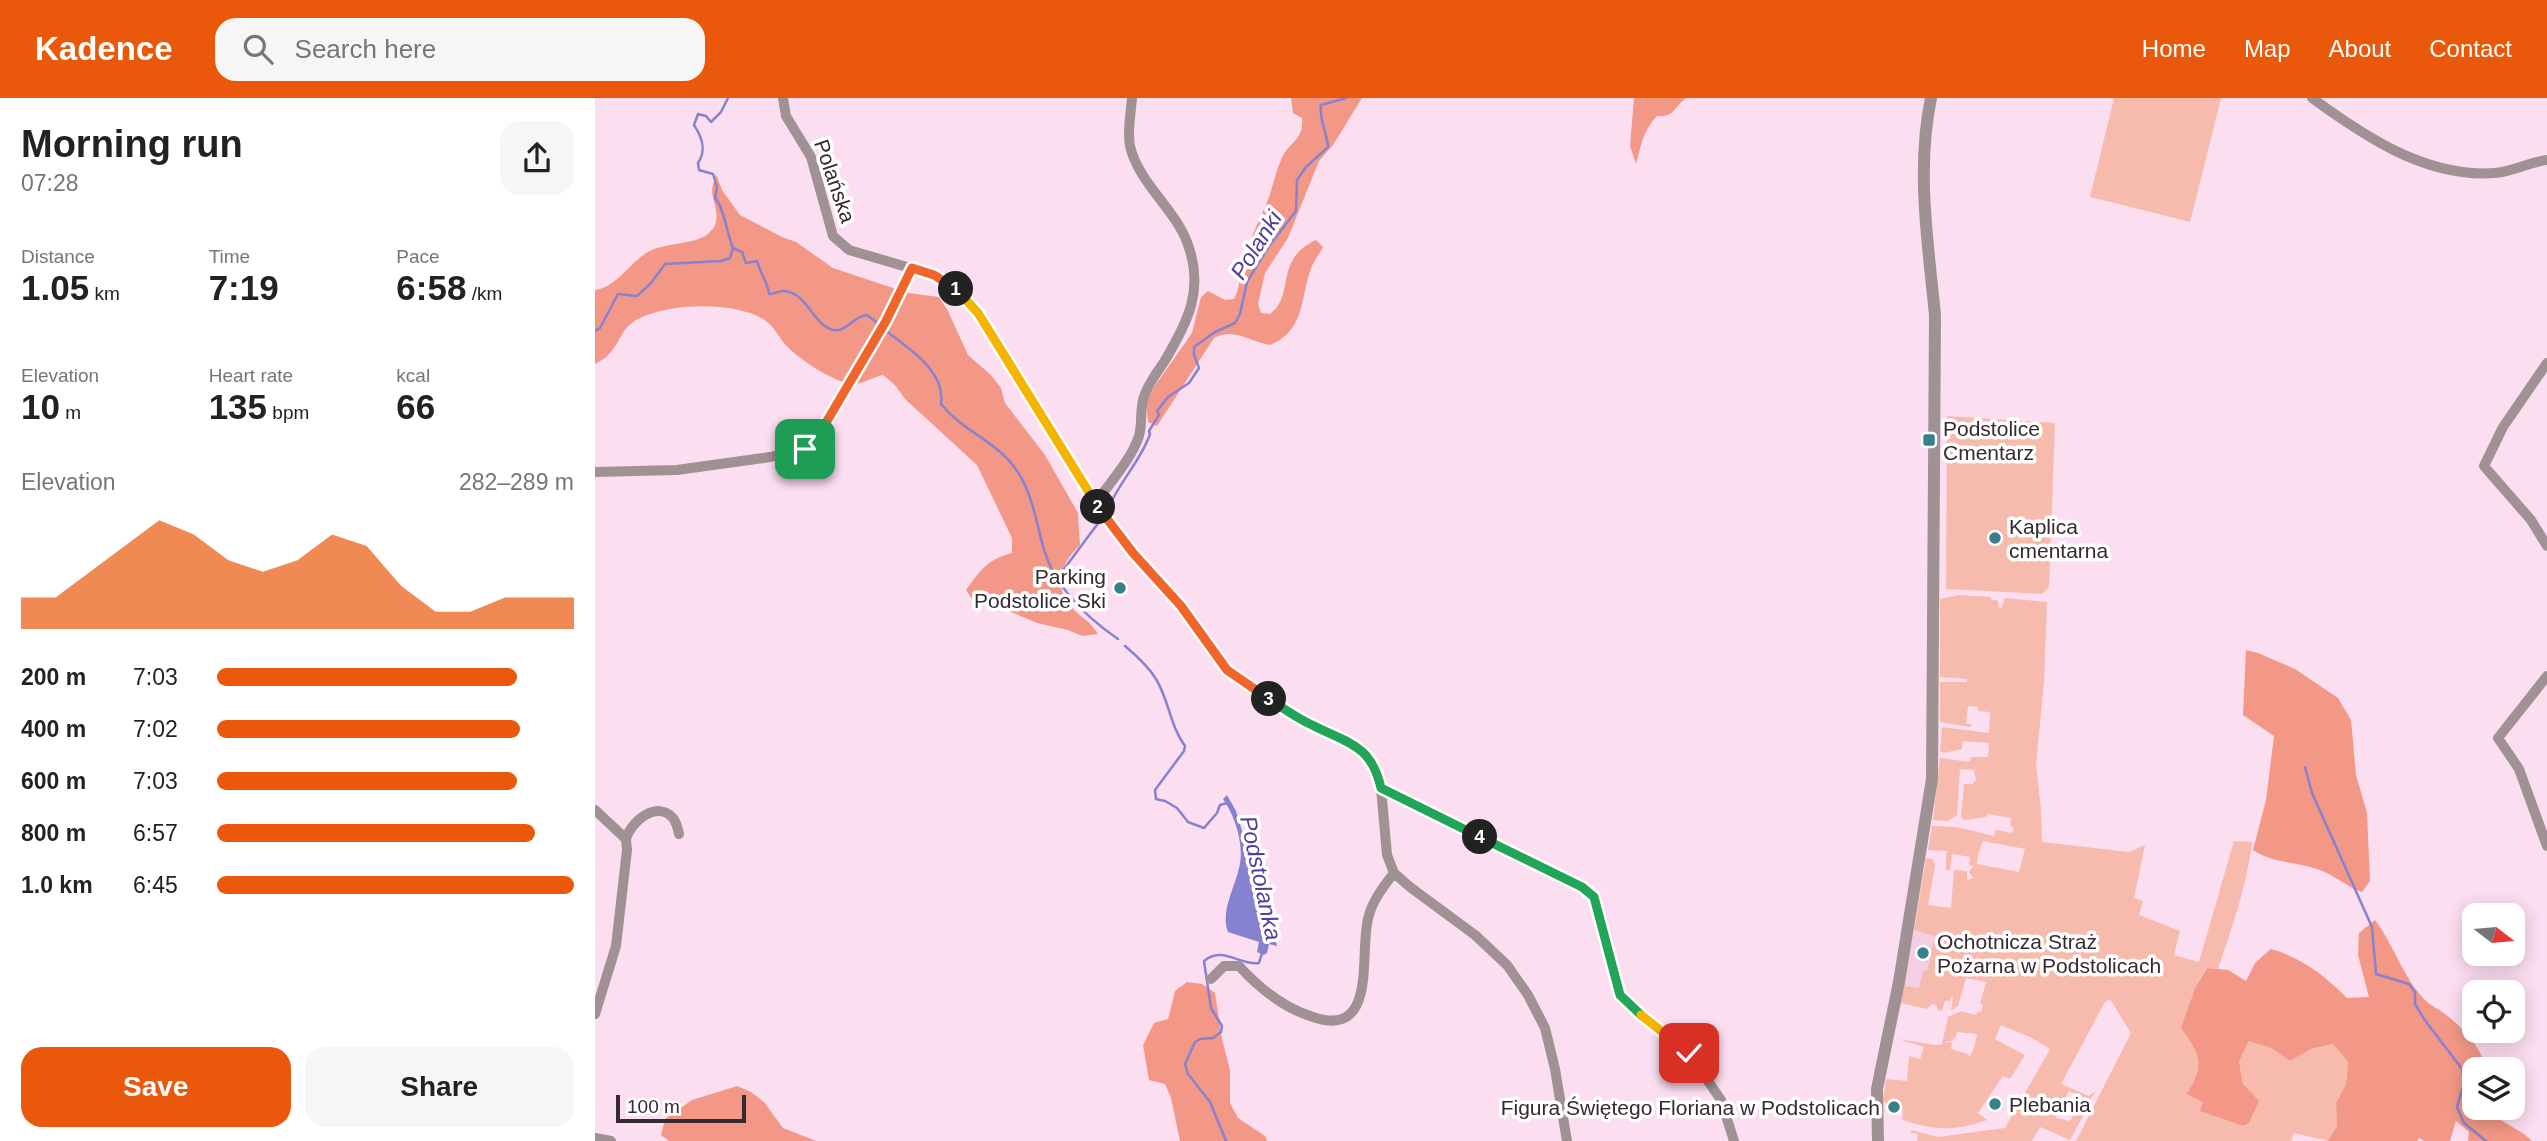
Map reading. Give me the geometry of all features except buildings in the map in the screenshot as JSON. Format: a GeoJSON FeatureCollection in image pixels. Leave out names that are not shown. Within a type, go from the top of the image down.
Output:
{"type":"FeatureCollection","features":[{"type":"Feature","properties":{"kind":"street","name":"Polańska"},"geometry":{"type":"LineString","coordinates":[[783,98],[786,116],[811,157],[833,236],[849,250],[934,275],[969,300],[1096,503],[1133,553],[1181,606],[1227,670],[1238,680],[1311,725],[1363,750],[1375,766],[1381,788],[1387,855],[1394,873]]}},
{"type":"Feature","properties":{"kind":"street"},"geometry":{"type":"LineString","coordinates":[[1096,503],[1135,446],[1142,422],[1144,395],[1179,336],[1193,302],[1195,277],[1187,241],[1180,226],[1146,177],[1130,145],[1132,98]]}},
{"type":"Feature","properties":{"kind":"street"},"geometry":{"type":"LineString","coordinates":[[1878,1141],[1877,1089],[1899,982],[1932,779],[1935,315],[1926,241],[1924,177],[1926,128],[1931,98]]}},
{"type":"Feature","properties":{"kind":"street"},"geometry":{"type":"LineString","coordinates":[[2312,98],[2358,131],[2429,164],[2467,174],[2498,173],[2547,160]]}},
{"type":"Feature","properties":{"kind":"street"},"geometry":{"type":"LineString","coordinates":[[595,472],[677,470],[770,457],[805,449],[835,408],[886,321],[912,268]]}},
{"type":"Feature","properties":{"kind":"street"},"geometry":{"type":"LineString","coordinates":[[2547,363],[2503,426],[2484,466],[2531,520],[2547,546]]}},
{"type":"Feature","properties":{"kind":"street"},"geometry":{"type":"LineString","coordinates":[[2547,676],[2498,737],[2519,769],[2547,846]]}},
{"type":"Feature","properties":{"kind":"street"},"geometry":{"type":"LineString","coordinates":[[1381,788],[1582,887],[1594,897],[1620,995],[1652,1025],[1689,1053],[1721,1100],[1734,1141]]}},
{"type":"Feature","properties":{"kind":"street"},"geometry":{"type":"LineString","coordinates":[[595,810],[626,839]]}},
{"type":"Feature","properties":{"kind":"street"},"geometry":{"type":"LineString","coordinates":[[595,1014],[615,946],[627,850],[626,839],[633,822],[651,813],[665,813],[675,820],[680,834]]}},
{"type":"Feature","properties":{"kind":"street"},"geometry":{"type":"LineString","coordinates":[[1211,979],[1224,966],[1239,965],[1251,979],[1280,1002],[1304,1014],[1325,1021],[1348,1018],[1355,1012],[1364,977],[1367,920],[1377,895],[1394,873],[1475,935],[1507,965],[1528,995],[1545,1028],[1567,1141]]}},
{"type":"Feature","properties":{"kind":"street"},"geometry":{"type":"LineString","coordinates":[[595,1138],[611,1141]]}},
{"type":"Feature","properties":{"kind":"shaded area"},"geometry":{"type":"Polygon","coordinates":[[[1291,98],[1362,98],[1333,145],[1319,161],[1288,238],[1265,273],[1258,304],[1261,313],[1270,314],[1282,297],[1294,257],[1316,240],[1323,247],[1312,266],[1296,321],[1282,338],[1270,345],[1229,334],[1214,338],[1157,426],[1148,422],[1146,403],[1154,387],[1192,333],[1201,297],[1208,291],[1225,300],[1234,299],[1244,257],[1279,165],[1301,132],[1302,118],[1293,113],[1291,98]]]}},
{"type":"Feature","properties":{"kind":"shaded area"},"geometry":{"type":"Polygon","coordinates":[[[1634,98],[1686,98],[1670,114],[1657,116],[1652,121],[1643,138],[1636,164],[1630,146],[1634,98]]]}},
{"type":"Feature","properties":{"kind":"shaded area"},"geometry":{"type":"Polygon","coordinates":[[[2114,98],[2221,98],[2190,222],[2090,197],[2114,98]]]}},
{"type":"Feature","properties":{"kind":"shaded area"},"geometry":{"type":"Polygon","coordinates":[[[716,174],[722,190],[740,215],[796,242],[833,268],[908,293],[939,297],[968,355],[991,375],[1001,388],[1005,403],[1045,455],[1078,513],[1080,545],[1063,569],[1061,586],[1068,603],[1098,634],[1082,636],[1037,623],[1009,611],[975,603],[966,590],[980,571],[1012,553],[1012,538],[977,465],[905,399],[883,375],[856,384],[845,383],[797,355],[763,319],[735,309],[701,306],[666,310],[638,319],[624,331],[607,356],[595,364],[595,290],[610,285],[648,252],[698,239],[710,232],[717,217],[712,191],[716,174]]]}},
{"type":"Feature","properties":{"kind":"shaded area"},"geometry":{"type":"Polygon","coordinates":[[[1947,416],[2055,423],[2049,587],[2042,594],[1946,589],[1947,416]]]}},
{"type":"Feature","properties":{"kind":"shaded area"},"geometry":{"type":"Polygon","coordinates":[[[1959,595],[1991,597],[1998,601],[2001,609],[2005,598],[2047,602],[2044,682],[2036,765],[2042,842],[2129,852],[2145,845],[2134,898],[2143,901],[2139,915],[2180,931],[2174,955],[2199,962],[2234,841],[2252,842],[2243,890],[2218,969],[2206,968],[2196,986],[2194,1044],[2199,1067],[2196,1080],[2186,1094],[2203,1102],[2201,1111],[2244,1126],[2243,1084],[2239,1061],[2249,1040],[2271,1048],[2290,1061],[2311,1049],[2333,1044],[2348,1062],[2346,1084],[2336,1103],[2337,1126],[2328,1141],[2294,1133],[2291,1141],[2076,1141],[2131,1033],[2110,999],[2105,1002],[2061,1084],[2089,1096],[2096,1091],[2090,1100],[2069,1091],[2056,1118],[2070,1121],[2079,1103],[2087,1109],[2070,1140],[2040,1127],[2032,1141],[1917,1141],[1918,1134],[1911,1133],[1911,1130],[1938,1137],[2005,1128],[2050,1049],[2001,1025],[1995,1039],[2025,1055],[2010,1079],[2003,1076],[1978,1113],[1987,1120],[1954,1128],[1925,1126],[1902,1120],[1903,1109],[1883,1102],[1886,1079],[1907,1081],[1909,1056],[1920,1059],[1924,1047],[1898,1039],[1942,1044],[1948,1017],[1961,1011],[1976,1015],[1981,1012],[1983,1005],[1980,1004],[1986,982],[1966,978],[1958,1006],[1951,1011],[1953,997],[1948,1011],[1949,1001],[1945,1001],[1942,1011],[1932,1004],[1927,1009],[1901,1003],[1904,986],[1919,988],[1923,971],[1927,971],[1935,936],[1914,930],[1926,858],[1933,859],[1935,866],[1928,905],[1951,908],[1954,870],[1967,871],[1967,880],[1973,878],[1969,872],[1973,866],[1969,865],[1970,857],[1952,854],[1950,870],[1946,870],[1948,851],[1928,850],[1932,826],[1957,827],[1994,836],[1996,830],[2012,833],[2014,828],[2010,826],[2011,818],[1988,814],[1987,817],[1964,820],[1961,817],[1964,784],[1973,784],[1976,781],[1974,770],[1960,769],[1957,815],[1948,821],[1933,820],[1940,758],[1970,762],[1971,757],[1988,757],[1989,743],[1963,741],[1962,749],[1944,753],[1940,751],[1942,727],[1989,733],[1990,712],[1978,711],[1978,707],[1968,706],[1966,724],[1972,724],[1970,727],[1940,722],[1940,682],[1967,682],[1967,679],[1940,677],[1940,599],[1959,595]],[[1983,841],[1977,864],[2019,872],[2025,849],[1983,841]],[[1957,1032],[1955,1039],[1951,1035],[1954,1040],[1943,1043],[1952,1042],[1951,1049],[1970,1057],[1977,1034],[1957,1032]]]}},
{"type":"Feature","properties":{"kind":"shaded area"},"geometry":{"type":"Polygon","coordinates":[[[2246,650],[2295,669],[2338,698],[2351,720],[2356,775],[2367,813],[2370,881],[2362,892],[2323,871],[2284,862],[2253,850],[2266,800],[2274,736],[2243,715],[2246,650]]]}},
{"type":"Feature","properties":{"kind":"shaded area"},"geometry":{"type":"Polygon","coordinates":[[[2375,920],[2416,989],[2427,1002],[2462,1029],[2462,1043],[2474,1043],[2480,1052],[2482,1057],[2462,1057],[2462,1120],[2501,1120],[2532,1141],[2468,1141],[2469,1132],[2456,1121],[2450,1141],[2424,1141],[2419,1138],[2417,1141],[2328,1141],[2337,1126],[2336,1103],[2346,1084],[2348,1062],[2333,1044],[2311,1049],[2290,1061],[2271,1048],[2249,1041],[2239,1061],[2243,1084],[2259,1101],[2249,1123],[2243,1126],[2200,1111],[2203,1102],[2186,1094],[2196,1076],[2198,1060],[2193,1045],[2181,1028],[2196,986],[2207,968],[2228,970],[2246,981],[2255,963],[2271,949],[2312,968],[2347,998],[2369,997],[2358,955],[2359,933],[2375,920]]]}},
{"type":"Feature","properties":{"kind":"shaded area"},"geometry":{"type":"Polygon","coordinates":[[[1914,928],[1936,935],[1927,977],[1919,988],[1904,986],[1914,928]]]}},
{"type":"Feature","properties":{"kind":"shaded area"},"geometry":{"type":"Polygon","coordinates":[[[1187,982],[1202,984],[1215,993],[1230,1070],[1230,1103],[1238,1118],[1265,1136],[1267,1141],[1180,1141],[1171,1098],[1165,1084],[1149,1080],[1143,1045],[1154,1023],[1168,1019],[1175,991],[1187,982]]]}},
{"type":"Feature","properties":{"kind":"shaded area"},"geometry":{"type":"Polygon","coordinates":[[[737,1086],[764,1102],[783,1128],[816,1141],[669,1141],[661,1135],[665,1119],[692,1100],[737,1086]]]}},
{"type":"Feature","properties":{"kind":"water"},"geometry":{"type":"Polygon","coordinates":[[[1227,795],[1236,811],[1248,850],[1266,865],[1269,909],[1277,946],[1269,944],[1264,955],[1257,952],[1259,942],[1228,932],[1226,924],[1227,908],[1241,859],[1235,823],[1223,799],[1227,795]]]}},
{"type":"Feature","properties":{"kind":"waterway"},"geometry":{"type":"LineString","coordinates":[[728,98],[721,112],[711,122],[706,116],[698,114],[694,125],[702,144],[699,170],[713,174],[717,187],[715,198],[721,208],[733,248]]}},
{"type":"Feature","properties":{"kind":"waterway","name":"Polanki"},"geometry":{"type":"LineString","coordinates":[[1107,511],[1146,444],[1149,431],[1159,415],[1157,411],[1168,397],[1189,383],[1199,368],[1194,347],[1215,332],[1235,323],[1240,314],[1247,282],[1269,246],[1296,211],[1297,180],[1306,167],[1328,147],[1321,105],[1346,98]]}},
{"type":"Feature","properties":{"kind":"waterway","name":"Podstolanka"},"geometry":{"type":"LineString","coordinates":[[733,248],[742,252],[746,263],[757,261],[769,294],[783,291],[793,293],[826,327],[833,330],[842,329],[867,315],[879,324]]}},
{"type":"Feature","properties":{"kind":"waterway","name":"Podstolanka"},"geometry":{"type":"LineString","coordinates":[[595,331],[600,328],[618,294],[637,296],[665,264],[721,261],[730,258],[733,248]]}},
{"type":"Feature","properties":{"kind":"waterway","name":"Podstolanka"},"geometry":{"type":"LineString","coordinates":[[885,330],[932,371],[938,381],[941,404],[950,414],[992,445],[1011,463],[1028,492],[1044,550],[1056,577],[1073,601],[1118,639]]}},
{"type":"Feature","properties":{"kind":"waterway","name":"Polanki"},"geometry":{"type":"LineString","coordinates":[[1060,582],[1064,569],[1102,518]]}},
{"type":"Feature","properties":{"kind":"waterway","name":"Podstolanka"},"geometry":{"type":"LineString","coordinates":[[1125,646],[1142,661],[1156,679],[1185,746],[1155,790],[1156,799],[1177,808],[1188,822],[1204,828],[1217,813],[1220,805],[1227,803]]}},
{"type":"Feature","properties":{"kind":"waterway"},"geometry":{"type":"LineString","coordinates":[[2305,767],[2312,793],[2372,927],[2376,974],[2409,984],[2415,992],[2415,1004],[2424,1019],[2462,1069],[2464,1083],[2457,1107],[2464,1123],[2486,1141]]}},
{"type":"Feature","properties":{"kind":"waterway","name":"Podstolanka"},"geometry":{"type":"LineString","coordinates":[[1226,1141],[1210,1102],[1188,1074],[1185,1064],[1195,1042],[1213,1038],[1221,1032],[1222,1026],[1211,1008],[1204,961],[1225,955],[1259,963],[1262,953]]}},
{"type":"Feature","properties":{"kind":"place","name":"Podstolice Cmentarz"},"geometry":{"type":"Point","coordinates":[1929,440]}},
{"type":"Feature","properties":{"kind":"place","name":"Kaplica cmentarna"},"geometry":{"type":"Point","coordinates":[1995,538]}},
{"type":"Feature","properties":{"kind":"place","name":"Parking Podstolice Ski"},"geometry":{"type":"Point","coordinates":[1120,588]}},
{"type":"Feature","properties":{"kind":"place","name":"Ochotnicza Straż Pożarna w Podstolicach"},"geometry":{"type":"Point","coordinates":[1923,953]}},
{"type":"Feature","properties":{"kind":"place","name":"Plebania"},"geometry":{"type":"Point","coordinates":[1995,1104]}},
{"type":"Feature","properties":{"kind":"place","name":"Figura Świętego Floriana w Podstolicach"},"geometry":{"type":"Point","coordinates":[1894,1107]}},
{"type":"Feature","properties":{"kind":"route"},"geometry":{"type":"LineString","coordinates":[[805,449],[824,426],[886,321],[912,268],[934,275],[960,292],[978,313],[1100,511],[1133,553],[1163,583],[1227,670],[1238,680],[1311,725],[1363,750],[1375,766],[1381,788],[1582,887],[1594,897],[1620,995],[1652,1025],[1689,1053]]}}]}
